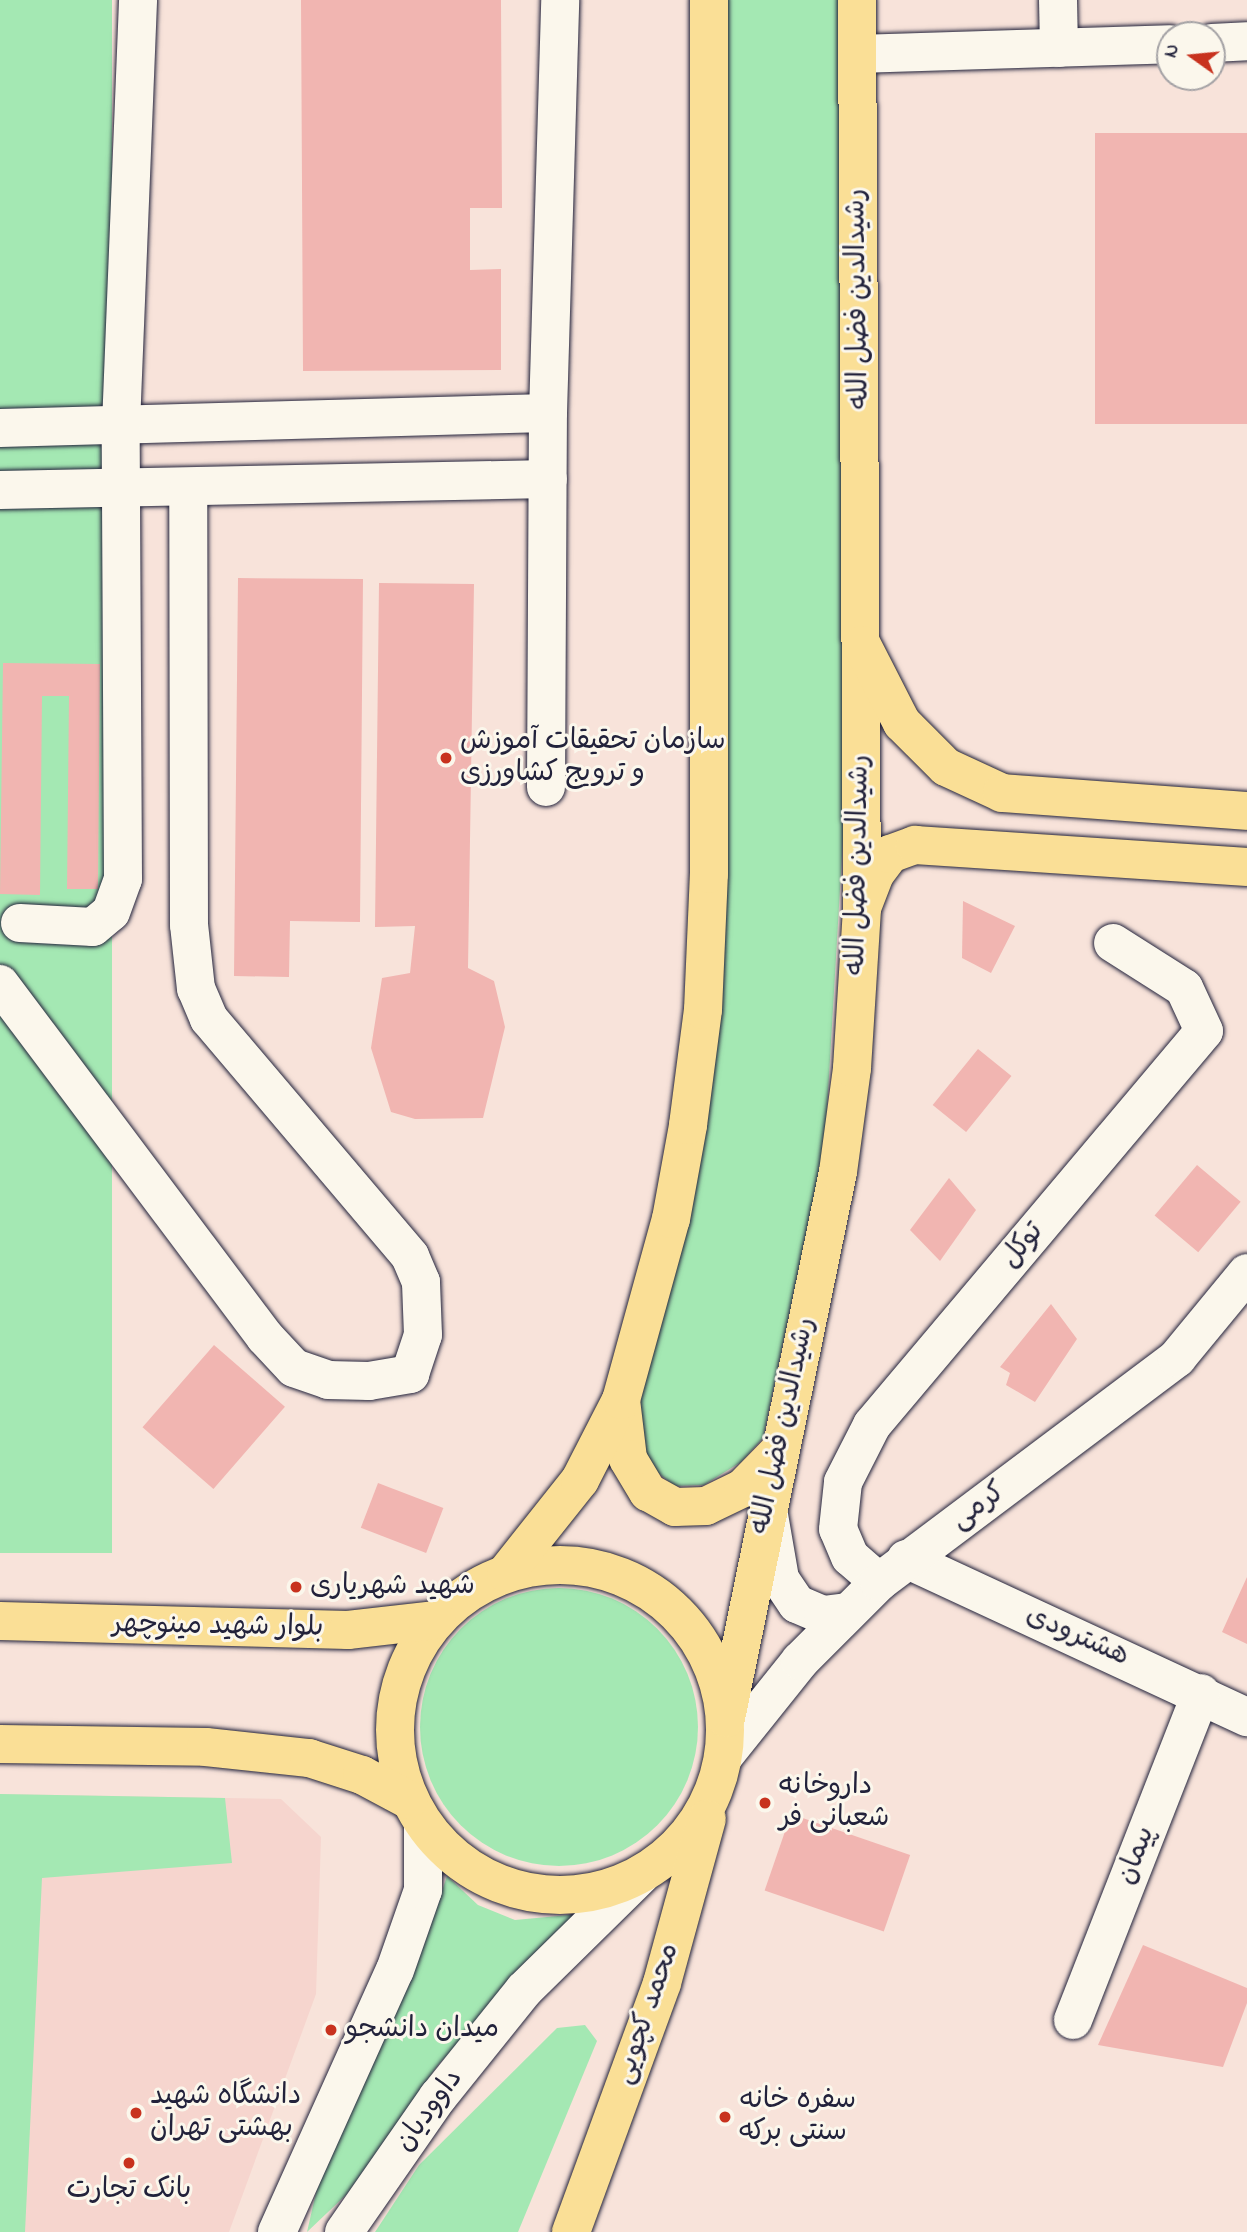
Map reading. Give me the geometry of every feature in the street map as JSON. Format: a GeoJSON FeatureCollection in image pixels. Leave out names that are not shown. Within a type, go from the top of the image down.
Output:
{"type":"FeatureCollection","features":[{"type":"Feature","properties":{"kind":"main road"},"geometry":{"type":"LineString","coordinates":[[506,1573],[580,1480],[621,1400],[671,1219],[702,1010],[709,874],[709,0]]}},
{"type":"Feature","properties":{"kind":"main road","name":"رشیدالدین فضل الله"},"geometry":{"type":"LineString","coordinates":[[726,1718],[777,1453],[838,1172],[852,1068],[862,908],[857,0]]}},
{"type":"Feature","properties":{"kind":"main road"},"geometry":{"type":"LineString","coordinates":[[862,645],[902,723],[946,767],[1002,793],[1247,811]]}},
{"type":"Feature","properties":{"kind":"main road"},"geometry":{"type":"LineString","coordinates":[[862,908],[875,874],[890,854],[915,845],[1247,867]]}},
{"type":"Feature","properties":{"kind":"main road"},"geometry":{"type":"LineString","coordinates":[[621,1400],[628,1459],[648,1492],[675,1507],[706,1506],[743,1488],[777,1453]]}},
{"type":"Feature","properties":{"kind":"main road"},"geometry":{"type":"LineString","coordinates":[[0,1744],[206,1747],[309,1758],[362,1775],[416,1812],[456,1860],[499,1884],[534,1893],[596,1893],[641,1875],[672,1853],[696,1825],[714,1792],[724,1756],[726,1718],[714,1669],[689,1625],[652,1591],[606,1570],[556,1564],[506,1573],[468,1592],[436,1620],[410,1660],[396,1706],[397,1754],[416,1812]]}},
{"type":"Feature","properties":{"kind":"main road","name":"بلوار شهید مینوچهر"},"geometry":{"type":"LineString","coordinates":[[0,1621],[348,1630],[436,1620]]}},
{"type":"Feature","properties":{"kind":"main road","name":"محمد کچویی"},"geometry":{"type":"LineString","coordinates":[[571,2232],[662,1983],[714,1792]]}},
{"type":"Feature","properties":{"kind":"street"},"geometry":{"type":"LineString","coordinates":[[20,923],[93,927],[111,912],[123,879],[121,425],[138,0]]}},
{"type":"Feature","properties":{"kind":"street"},"geometry":{"type":"LineString","coordinates":[[546,787],[548,413],[560,0]]}},
{"type":"Feature","properties":{"kind":"street"},"geometry":{"type":"LineString","coordinates":[[1058,0],[1059,48]]}},
{"type":"Feature","properties":{"kind":"street"},"geometry":{"type":"LineString","coordinates":[[1226,42],[1247,41]]}},
{"type":"Feature","properties":{"kind":"street"},"geometry":{"type":"LineString","coordinates":[[857,54],[1156,45]]}},
{"type":"Feature","properties":{"kind":"street"},"geometry":{"type":"LineString","coordinates":[[0,428],[548,413]]}},
{"type":"Feature","properties":{"kind":"street"},"geometry":{"type":"LineString","coordinates":[[0,490],[121,491],[548,479]]}},
{"type":"Feature","properties":{"kind":"street"},"geometry":{"type":"LineString","coordinates":[[0,984],[265,1337],[293,1368],[328,1380],[369,1381],[410,1374],[424,1335],[421,1282],[410,1256],[209,1019],[196,989],[189,925],[188,489]]}},
{"type":"Feature","properties":{"kind":"street","name":"توکل"},"geometry":{"type":"LineString","coordinates":[[892,1570],[850,1557],[838,1529],[843,1482],[872,1425],[1204,1031],[1184,988],[1113,943]]}},
{"type":"Feature","properties":{"kind":"street","name":"کرمی"},"geometry":{"type":"LineString","coordinates":[[724,1756],[764,1703],[848,1612],[892,1570],[1177,1358],[1247,1273]]}},
{"type":"Feature","properties":{"kind":"street"},"geometry":{"type":"LineString","coordinates":[[768,1499],[779,1579],[797,1604],[824,1615],[848,1612]]}},
{"type":"Feature","properties":{"kind":"street","name":"هشترودی"},"geometry":{"type":"LineString","coordinates":[[892,1570],[1201,1693],[1247,1717]]}},
{"type":"Feature","properties":{"kind":"street","name":"پیمان"},"geometry":{"type":"LineString","coordinates":[[1073,2020],[1201,1693]]}},
{"type":"Feature","properties":{"kind":"street"},"geometry":{"type":"LineString","coordinates":[[277,2232],[395,1970],[423,1890],[416,1812]]}},
{"type":"Feature","properties":{"kind":"street","name":"داوودیان"},"geometry":{"type":"LineString","coordinates":[[344,2232],[438,2097],[524,1990],[641,1875]]}},
{"type":"Feature","properties":{"kind":"shaded area","name":"دانشگاه شهید بهشتی تهران"},"geometry":{"type":"Polygon","coordinates":[[[0,1794],[281,1799],[321,1837],[316,1994],[229,2232],[0,2232],[0,1794]]]}},
{"type":"Feature","properties":{"kind":"green space"},"geometry":{"type":"Polygon","coordinates":[[[0,0],[112,0],[112,1553],[0,1553],[0,0]]]}},
{"type":"Feature","properties":{"kind":"green space"},"geometry":{"type":"Polygon","coordinates":[[[720,0],[845,0],[848,754],[825,1144],[763,1438],[741,1462],[704,1485],[675,1486],[645,1463],[636,1401],[680,1246],[720,0]]]}},
{"type":"Feature","properties":{"kind":"green space"},"geometry":{"type":"Polygon","coordinates":[[[573,1588],[625,1604],[647,1619],[667,1639],[688,1674],[696,1700],[696,1754],[682,1793],[667,1815],[647,1835],[625,1850],[586,1864],[545,1866],[493,1850],[471,1835],[451,1815],[436,1793],[422,1754],[420,1713],[436,1661],[451,1639],[471,1619],[493,1604],[532,1590],[573,1588]]]}},
{"type":"Feature","properties":{"kind":"green space"},"geometry":{"type":"Polygon","coordinates":[[[0,1794],[225,1798],[232,1863],[42,1878],[25,2232],[0,2232],[0,1794]]]}},
{"type":"Feature","properties":{"kind":"green space"},"geometry":{"type":"Polygon","coordinates":[[[447,1876],[478,1905],[515,1920],[579,1914],[438,2065],[347,2194],[307,2232],[323,2162],[424,1945],[447,1876]]]}},
{"type":"Feature","properties":{"kind":"green space"},"geometry":{"type":"Polygon","coordinates":[[[585,2025],[597,2041],[518,2232],[375,2232],[419,2165],[557,2028],[585,2025]]]}},
{"type":"Feature","properties":{"kind":"building"},"geometry":{"type":"Polygon","coordinates":[[[301,0],[501,0],[502,208],[470,208],[470,270],[501,269],[501,370],[303,371],[301,0]]]}},
{"type":"Feature","properties":{"kind":"building"},"geometry":{"type":"Polygon","coordinates":[[[1095,133],[1247,133],[1247,424],[1095,424],[1095,133]]]}},
{"type":"Feature","properties":{"kind":"building"},"geometry":{"type":"Polygon","coordinates":[[[238,578],[363,579],[360,922],[290,921],[289,977],[234,976],[238,578]]]}},
{"type":"Feature","properties":{"kind":"building"},"geometry":{"type":"Polygon","coordinates":[[[379,583],[474,584],[468,968],[494,981],[505,1027],[483,1118],[415,1119],[391,1112],[371,1048],[382,978],[410,973],[415,926],[375,927],[379,583]]]}},
{"type":"Feature","properties":{"kind":"building"},"geometry":{"type":"Polygon","coordinates":[[[3,663],[100,664],[98,889],[67,889],[69,696],[42,696],[40,895],[0,894],[3,663]]]}},
{"type":"Feature","properties":{"kind":"building"},"geometry":{"type":"Polygon","coordinates":[[[963,901],[1015,926],[991,973],[962,958],[963,901]]]}},
{"type":"Feature","properties":{"kind":"building"},"geometry":{"type":"Polygon","coordinates":[[[978,1049],[1011,1076],[966,1132],[933,1105],[978,1049]]]}},
{"type":"Feature","properties":{"kind":"building"},"geometry":{"type":"Polygon","coordinates":[[[1197,1165],[1241,1202],[1198,1252],[1155,1216],[1197,1165]]]}},
{"type":"Feature","properties":{"kind":"building"},"geometry":{"type":"Polygon","coordinates":[[[949,1178],[976,1210],[940,1261],[910,1230],[949,1178]]]}},
{"type":"Feature","properties":{"kind":"building"},"geometry":{"type":"Polygon","coordinates":[[[1051,1304],[1077,1339],[1035,1402],[1006,1385],[1010,1373],[1000,1367],[1051,1304]]]}},
{"type":"Feature","properties":{"kind":"building"},"geometry":{"type":"Polygon","coordinates":[[[214,1345],[285,1407],[213,1489],[142,1427],[214,1345]]]}},
{"type":"Feature","properties":{"kind":"building"},"geometry":{"type":"Polygon","coordinates":[[[378,1483],[443,1508],[426,1553],[361,1528],[378,1483]]]}},
{"type":"Feature","properties":{"kind":"building"},"geometry":{"type":"Polygon","coordinates":[[[1247,1577],[1247,1644],[1222,1632],[1247,1577]]]}},
{"type":"Feature","properties":{"kind":"building"},"geometry":{"type":"Polygon","coordinates":[[[791,1814],[910,1855],[884,1932],[765,1891],[791,1814]]]}},
{"type":"Feature","properties":{"kind":"building"},"geometry":{"type":"Polygon","coordinates":[[[1143,1945],[1247,1988],[1247,2003],[1223,2067],[1098,2045],[1143,1945]]]}},
{"type":"Feature","properties":{"kind":"place","name":"سازمان تحقیقات آموزش و ترویج کشاورزی"},"geometry":{"type":"Point","coordinates":[446,758]}},
{"type":"Feature","properties":{"kind":"place","name":"شهید شهریاری"},"geometry":{"type":"Point","coordinates":[296,1587]}},
{"type":"Feature","properties":{"kind":"place","name":"داروخانه شعبانی فر"},"geometry":{"type":"Point","coordinates":[765,1803]}},
{"type":"Feature","properties":{"kind":"place","name":"میدان دانشجو"},"geometry":{"type":"Point","coordinates":[331,2030]}},
{"type":"Feature","properties":{"kind":"place","name":"دانشگاه شهید بهشتی تهران"},"geometry":{"type":"Point","coordinates":[136,2113]}},
{"type":"Feature","properties":{"kind":"place","name":"سفره خانه سنتی برکه"},"geometry":{"type":"Point","coordinates":[725,2117]}},
{"type":"Feature","properties":{"kind":"place","name":"بانک تجارت"},"geometry":{"type":"Point","coordinates":[129,2163]}}]}
